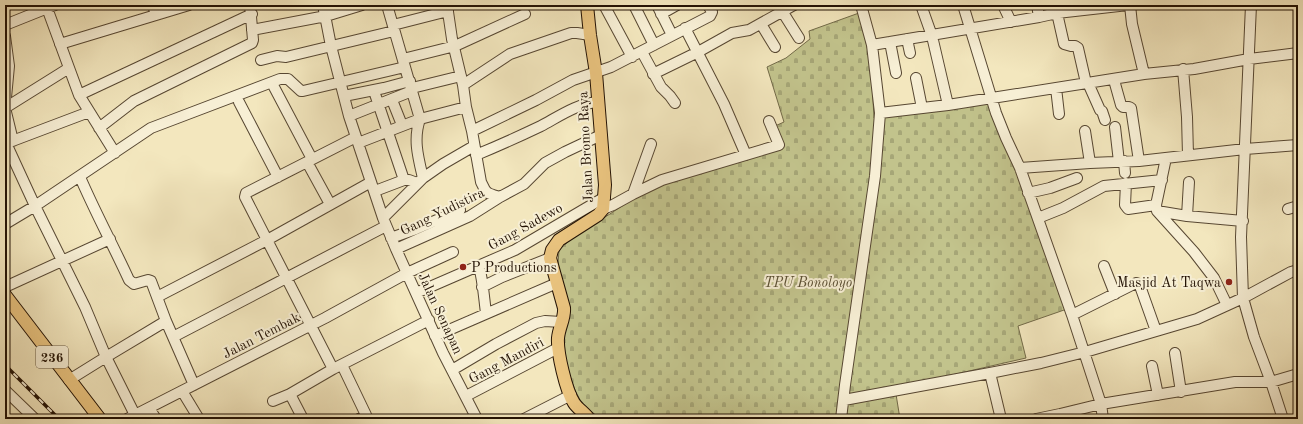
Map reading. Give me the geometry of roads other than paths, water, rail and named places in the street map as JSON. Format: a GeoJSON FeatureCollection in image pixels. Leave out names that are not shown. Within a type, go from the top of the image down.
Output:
{"type":"FeatureCollection","features":[{"type":"Feature","properties":{"kind":"main road","name":"Jalan Bromo Raya"},"geometry":{"type":"LineString","coordinates":[[550,258],[552,250],[559,240],[598,215],[604,203],[596,73],[587,5]]}},
{"type":"Feature","properties":{"kind":"main road"},"geometry":{"type":"LineString","coordinates":[[550,258],[564,308],[558,332],[558,348],[561,365],[574,404],[589,419]]}},
{"type":"Feature","properties":{"kind":"main road","name":"236"},"geometry":{"type":"LineString","coordinates":[[5,295],[100,419]]}},
{"type":"Feature","properties":{"kind":"street"},"geometry":{"type":"LineString","coordinates":[[60,44],[154,10],[189,5]]}},
{"type":"Feature","properties":{"kind":"street","name":"Jalan Senapan"},"geometry":{"type":"LineString","coordinates":[[323,5],[331,46],[349,116],[385,222],[435,336],[478,419]]}},
{"type":"Feature","properties":{"kind":"street"},"geometry":{"type":"LineString","coordinates":[[252,30],[326,16],[362,5]]}},
{"type":"Feature","properties":{"kind":"street"},"geometry":{"type":"LineString","coordinates":[[386,5],[420,119],[417,126],[416,149],[420,180]]}},
{"type":"Feature","properties":{"kind":"street"},"geometry":{"type":"LineString","coordinates":[[604,5],[632,57]]}},
{"type":"Feature","properties":{"kind":"street"},"geometry":{"type":"LineString","coordinates":[[634,5],[654,45]]}},
{"type":"Feature","properties":{"kind":"street"},"geometry":{"type":"LineString","coordinates":[[672,35],[659,9],[677,5]]}},
{"type":"Feature","properties":{"kind":"street"},"geometry":{"type":"LineString","coordinates":[[472,130],[536,100],[573,80],[596,73],[632,57],[710,16],[712,12],[708,5]]}},
{"type":"Feature","properties":{"kind":"street"},"geometry":{"type":"LineString","coordinates":[[653,74],[698,52],[732,32],[749,30],[794,5]]}},
{"type":"Feature","properties":{"kind":"street"},"geometry":{"type":"LineString","coordinates":[[841,419],[874,182],[880,113],[872,45],[861,5]]}},
{"type":"Feature","properties":{"kind":"street"},"geometry":{"type":"LineString","coordinates":[[921,5],[932,36],[948,105]]}},
{"type":"Feature","properties":{"kind":"street"},"geometry":{"type":"LineString","coordinates":[[963,5],[1006,138],[1020,168],[1072,315],[1101,404],[1103,419]]}},
{"type":"Feature","properties":{"kind":"street"},"geometry":{"type":"LineString","coordinates":[[1003,5],[1011,22]]}},
{"type":"Feature","properties":{"kind":"street"},"geometry":{"type":"LineString","coordinates":[[1037,5],[1039,17]]}},
{"type":"Feature","properties":{"kind":"street"},"geometry":{"type":"LineString","coordinates":[[872,45],[932,36],[1057,13],[1129,5],[1144,74]]}},
{"type":"Feature","properties":{"kind":"street"},"geometry":{"type":"LineString","coordinates":[[1251,5],[1243,221],[1241,237],[1242,298],[1283,419]]}},
{"type":"Feature","properties":{"kind":"street"},"geometry":{"type":"LineString","coordinates":[[5,25],[51,6],[60,44],[79,95],[115,153]]}},
{"type":"Feature","properties":{"kind":"street"},"geometry":{"type":"LineString","coordinates":[[261,60],[277,56],[286,58],[331,46],[394,28],[447,8],[482,186],[493,196],[500,197]]}},
{"type":"Feature","properties":{"kind":"street"},"geometry":{"type":"LineString","coordinates":[[79,95],[251,10],[252,43],[134,101],[99,128]]}},
{"type":"Feature","properties":{"kind":"street"},"geometry":{"type":"LineString","coordinates":[[782,11],[799,38]]}},
{"type":"Feature","properties":{"kind":"street"},"geometry":{"type":"LineString","coordinates":[[1057,13],[1064,44],[1078,48],[1087,83],[1100,110],[1102,111],[1105,120]]}},
{"type":"Feature","properties":{"kind":"street"},"geometry":{"type":"LineString","coordinates":[[5,224],[80,177],[151,128],[280,79],[288,79],[301,91],[303,91],[340,82],[404,63],[455,46],[525,14]]}},
{"type":"Feature","properties":{"kind":"street"},"geometry":{"type":"LineString","coordinates":[[761,24],[775,47]]}},
{"type":"Feature","properties":{"kind":"street"},"geometry":{"type":"LineString","coordinates":[[685,28],[724,104],[746,155]]}},
{"type":"Feature","properties":{"kind":"street"},"geometry":{"type":"LineString","coordinates":[[344,96],[462,80],[521,49],[571,33],[590,35]]}},
{"type":"Feature","properties":{"kind":"street"},"geometry":{"type":"LineString","coordinates":[[5,36],[8,66],[5,108],[8,143],[35,206],[84,307],[131,417]]}},
{"type":"Feature","properties":{"kind":"street"},"geometry":{"type":"LineString","coordinates":[[907,39],[910,53]]}},
{"type":"Feature","properties":{"kind":"street"},"geometry":{"type":"LineString","coordinates":[[890,42],[896,73]]}},
{"type":"Feature","properties":{"kind":"street"},"geometry":{"type":"LineString","coordinates":[[642,52],[660,87],[673,99],[675,103]]}},
{"type":"Feature","properties":{"kind":"street"},"geometry":{"type":"LineString","coordinates":[[880,113],[948,105],[1114,80],[1144,74],[1298,53]]}},
{"type":"Feature","properties":{"kind":"street"},"geometry":{"type":"LineString","coordinates":[[5,108],[69,68]]}},
{"type":"Feature","properties":{"kind":"street"},"geometry":{"type":"LineString","coordinates":[[1183,69],[1187,117],[1188,155]]}},
{"type":"Feature","properties":{"kind":"street"},"geometry":{"type":"LineString","coordinates":[[916,78],[922,108]]}},
{"type":"Feature","properties":{"kind":"street"},"geometry":{"type":"LineString","coordinates":[[1114,80],[1121,105],[1123,107],[1131,108],[1139,161]]}},
{"type":"Feature","properties":{"kind":"street"},"geometry":{"type":"LineString","coordinates":[[274,87],[330,204]]}},
{"type":"Feature","properties":{"kind":"street"},"geometry":{"type":"LineString","coordinates":[[349,116],[392,100],[411,87]]}},
{"type":"Feature","properties":{"kind":"street"},"geometry":{"type":"LineString","coordinates":[[1056,88],[1059,114]]}},
{"type":"Feature","properties":{"kind":"street"},"geometry":{"type":"LineString","coordinates":[[374,91],[404,180]]}},
{"type":"Feature","properties":{"kind":"street"},"geometry":{"type":"LineString","coordinates":[[392,100],[402,125]]}},
{"type":"Feature","properties":{"kind":"street"},"geometry":{"type":"LineString","coordinates":[[239,102],[278,177]]}},
{"type":"Feature","properties":{"kind":"street"},"geometry":{"type":"LineString","coordinates":[[173,337],[287,279],[385,222],[420,180],[443,164],[475,150],[520,135],[568,112],[594,102],[598,102]]}},
{"type":"Feature","properties":{"kind":"street"},"geometry":{"type":"LineString","coordinates":[[359,419],[366,415],[311,324],[244,197],[246,193],[310,160],[357,140],[388,131],[420,119],[466,107]]}},
{"type":"Feature","properties":{"kind":"street"},"geometry":{"type":"LineString","coordinates":[[8,143],[89,112]]}},
{"type":"Feature","properties":{"kind":"street","name":"Gang Sadewo"},"geometry":{"type":"LineString","coordinates":[[416,293],[515,250],[604,203],[613,205],[662,180],[779,145],[769,121]]}},
{"type":"Feature","properties":{"kind":"street"},"geometry":{"type":"LineString","coordinates":[[1115,127],[1121,161],[1126,178],[1126,208],[1156,208],[1187,216],[1243,221]]}},
{"type":"Feature","properties":{"kind":"street"},"geometry":{"type":"LineString","coordinates":[[1085,131],[1090,163]]}},
{"type":"Feature","properties":{"kind":"street","name":"Gang Yudistira"},"geometry":{"type":"LineString","coordinates":[[396,249],[470,216],[524,184],[545,163],[601,135]]}},
{"type":"Feature","properties":{"kind":"street"},"geometry":{"type":"LineString","coordinates":[[633,194],[651,144]]}},
{"type":"Feature","properties":{"kind":"street"},"geometry":{"type":"LineString","coordinates":[[1020,168],[1139,161],[1245,149],[1298,145]]}},
{"type":"Feature","properties":{"kind":"street"},"geometry":{"type":"LineString","coordinates":[[1156,208],[1166,158]]}},
{"type":"Feature","properties":{"kind":"street"},"geometry":{"type":"LineString","coordinates":[[80,177],[99,221],[110,238],[131,282],[134,284],[150,280],[194,385]]}},
{"type":"Feature","properties":{"kind":"street"},"geometry":{"type":"LineString","coordinates":[[1028,193],[1050,188],[1077,178]]}},
{"type":"Feature","properties":{"kind":"street"},"geometry":{"type":"LineString","coordinates":[[1038,218],[1064,208],[1097,189],[1126,178],[1162,180]]}},
{"type":"Feature","properties":{"kind":"street"},"geometry":{"type":"LineString","coordinates":[[157,297],[267,240],[330,204],[373,186],[404,180],[420,180]]}},
{"type":"Feature","properties":{"kind":"street"},"geometry":{"type":"LineString","coordinates":[[1187,216],[1189,182]]}},
{"type":"Feature","properties":{"kind":"street"},"geometry":{"type":"LineString","coordinates":[[1156,208],[1214,278],[1227,305]]}},
{"type":"Feature","properties":{"kind":"street"},"geometry":{"type":"LineString","coordinates":[[391,238],[460,210]]}},
{"type":"Feature","properties":{"kind":"street"},"geometry":{"type":"LineString","coordinates":[[5,287],[110,238]]}},
{"type":"Feature","properties":{"kind":"street","name":"Jalan Tembak"},"geometry":{"type":"LineString","coordinates":[[131,417],[407,273],[453,252]]}},
{"type":"Feature","properties":{"kind":"street"},"geometry":{"type":"LineString","coordinates":[[482,287],[502,277],[550,258]]}},
{"type":"Feature","properties":{"kind":"street"},"geometry":{"type":"LineString","coordinates":[[479,266],[486,313]]}},
{"type":"Feature","properties":{"kind":"street"},"geometry":{"type":"LineString","coordinates":[[1104,266],[1115,294]]}},
{"type":"Feature","properties":{"kind":"street"},"geometry":{"type":"LineString","coordinates":[[844,400],[1041,363],[1084,352],[1200,318],[1291,272],[1298,270]]}},
{"type":"Feature","properties":{"kind":"street"},"geometry":{"type":"LineString","coordinates":[[435,336],[557,283]]}},
{"type":"Feature","properties":{"kind":"street"},"geometry":{"type":"LineString","coordinates":[[1072,315],[1136,283],[1139,284],[1156,331]]}},
{"type":"Feature","properties":{"kind":"street"},"geometry":{"type":"LineString","coordinates":[[273,401],[290,394],[337,367],[429,320]]}},
{"type":"Feature","properties":{"kind":"street"},"geometry":{"type":"LineString","coordinates":[[69,380],[166,321]]}},
{"type":"Feature","properties":{"kind":"street"},"geometry":{"type":"LineString","coordinates":[[452,370],[496,344],[536,324],[544,321],[561,322]]}},
{"type":"Feature","properties":{"kind":"street","name":"Gang Mandiri"},"geometry":{"type":"LineString","coordinates":[[466,396],[558,348]]}},
{"type":"Feature","properties":{"kind":"street"},"geometry":{"type":"LineString","coordinates":[[1175,353],[1180,392]]}},
{"type":"Feature","properties":{"kind":"street"},"geometry":{"type":"LineString","coordinates":[[1152,366],[1158,395]]}},
{"type":"Feature","properties":{"kind":"street"},"geometry":{"type":"LineString","coordinates":[[990,373],[1001,419]]}},
{"type":"Feature","properties":{"kind":"street"},"geometry":{"type":"LineString","coordinates":[[1036,419],[1101,404],[1180,392],[1231,382],[1271,382],[1298,374]]}},
{"type":"Feature","properties":{"kind":"street"},"geometry":{"type":"LineString","coordinates":[[5,390],[9,400],[35,419]]}},
{"type":"Feature","properties":{"kind":"street"},"geometry":{"type":"LineString","coordinates":[[182,391],[199,419]]}},
{"type":"Feature","properties":{"kind":"street"},"geometry":{"type":"LineString","coordinates":[[290,394],[303,419]]}},
{"type":"Feature","properties":{"kind":"street"},"geometry":{"type":"LineString","coordinates":[[524,419],[570,395]]}},
{"type":"Feature","properties":{"kind":"street"},"geometry":{"type":"LineString","coordinates":[[150,408],[156,419]]}},
{"type":"Feature","properties":{"kind":"railway"},"geometry":{"type":"LineString","coordinates":[[5,365],[59,419]]}},
{"type":"Feature","properties":{"kind":"place","name":"P Productions"},"geometry":{"type":"Point","coordinates":[463,267]}},
{"type":"Feature","properties":{"kind":"place","name":"Masjid At Taqwa"},"geometry":{"type":"Point","coordinates":[1229,282]}},
{"type":"Feature","properties":{"kind":"park label","name":"TPU Bonoloyo"},"geometry":{"type":"Point","coordinates":[808,282]}}]}
